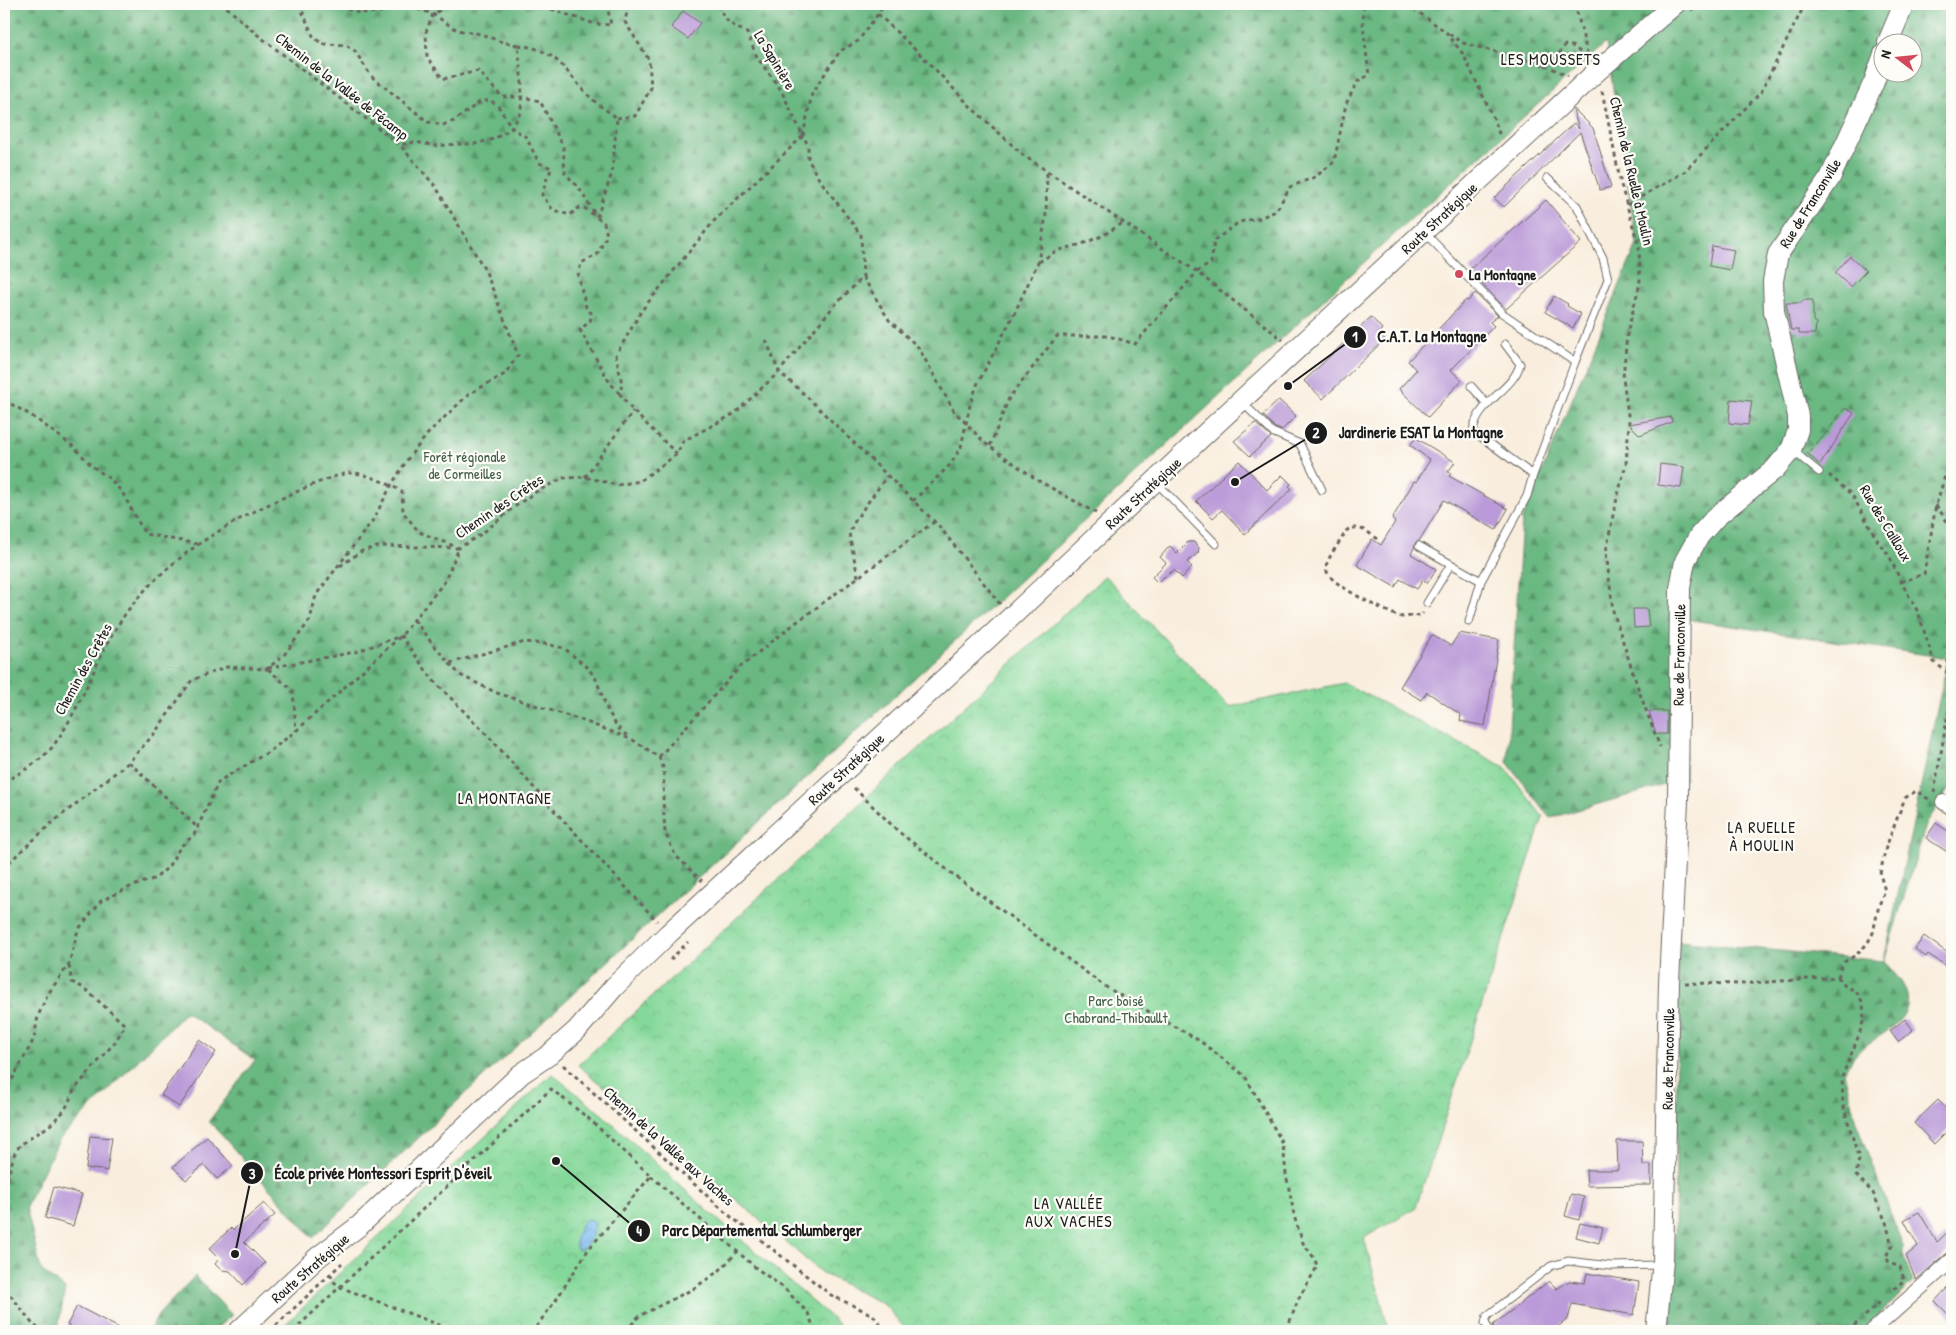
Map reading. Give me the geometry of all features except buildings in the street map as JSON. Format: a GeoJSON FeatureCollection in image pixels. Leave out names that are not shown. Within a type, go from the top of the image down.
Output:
{"type":"FeatureCollection","features":[{"type":"Feature","properties":{"kind":"street","name":"Route Stratégique"},"geometry":{"type":"LineString","coordinates":[[239,1331],[318,1257],[359,1226],[521,1074],[541,1046],[562,1026],[614,987],[668,934],[1509,153],[1592,66],[1675,4]]}},
{"type":"Feature","properties":{"kind":"street"},"geometry":{"type":"LineString","coordinates":[[1892,32],[1904,4]]}},
{"type":"Feature","properties":{"kind":"street","name":"Rue de Franconville"},"geometry":{"type":"LineString","coordinates":[[1656,1331],[1663,1265],[1669,982],[1675,876],[1680,588],[1685,561],[1699,536],[1716,517],[1775,469],[1791,450],[1798,430],[1798,416],[1774,311],[1773,281],[1778,254],[1830,178],[1874,82]]}},
{"type":"Feature","properties":{"kind":"street","name":"Route Stratégique"},"geometry":{"type":"LineString","coordinates":[[257,1331],[326,1266],[359,1226]]}},
{"type":"Feature","properties":{"kind":"street"},"geometry":{"type":"LineString","coordinates":[[1872,1331],[1952,1260]]}},
{"type":"Feature","properties":{"kind":"lane"},"geometry":{"type":"LineString","coordinates":[[1469,622],[1481,581],[1528,496],[1533,475],[1608,279],[1603,258],[1577,206],[1547,178]]}},
{"type":"Feature","properties":{"kind":"lane"},"geometry":{"type":"LineString","coordinates":[[1424,232],[1502,313],[1575,362]]}},
{"type":"Feature","properties":{"kind":"lane"},"geometry":{"type":"LineString","coordinates":[[1505,344],[1520,364],[1519,369],[1508,385],[1487,404],[1474,423],[1473,430],[1533,475]]}},
{"type":"Feature","properties":{"kind":"lane"},"geometry":{"type":"LineString","coordinates":[[1471,386],[1487,404]]}},
{"type":"Feature","properties":{"kind":"lane"},"geometry":{"type":"LineString","coordinates":[[1242,401],[1272,432],[1300,444],[1322,490]]}},
{"type":"Feature","properties":{"kind":"lane"},"geometry":{"type":"LineString","coordinates":[[1791,450],[1819,472]]}},
{"type":"Feature","properties":{"kind":"lane"},"geometry":{"type":"LineString","coordinates":[[1155,482],[1216,544]]}},
{"type":"Feature","properties":{"kind":"lane"},"geometry":{"type":"LineString","coordinates":[[1419,546],[1481,581]]}},
{"type":"Feature","properties":{"kind":"lane"},"geometry":{"type":"LineString","coordinates":[[1427,603],[1451,564]]}},
{"type":"Feature","properties":{"kind":"lane"},"geometry":{"type":"LineString","coordinates":[[1490,1331],[1485,1323],[1487,1316],[1551,1266],[1568,1261],[1611,1266],[1663,1265]]}},
{"type":"Feature","properties":{"kind":"path","name":"Chemin de la Vallée de Fécamp"},"geometry":{"type":"LineString","coordinates":[[223,4],[254,32],[400,145],[436,188],[486,272],[508,326],[518,355],[506,374],[469,394],[431,430],[392,484]]}},
{"type":"Feature","properties":{"kind":"path"},"geometry":{"type":"LineString","coordinates":[[298,4],[314,38],[323,44],[346,45],[355,50],[371,76],[428,122],[443,125],[454,121],[480,102],[490,100],[498,106],[512,128],[526,137],[539,163],[552,168],[542,195],[553,210],[570,215],[580,206],[586,208],[604,223],[607,235],[597,256],[581,262],[578,276],[586,307],[592,314],[590,321],[580,330],[610,383],[634,411],[677,454]]}},
{"type":"Feature","properties":{"kind":"path"},"geometry":{"type":"LineString","coordinates":[[332,4],[359,13],[381,12],[407,5],[433,14],[458,30],[518,45],[531,46],[554,56],[597,104],[617,118],[635,116],[651,88],[649,60],[625,22],[628,7],[626,4]]}},
{"type":"Feature","properties":{"kind":"path"},"geometry":{"type":"LineString","coordinates":[[445,4],[433,14],[426,32],[427,57],[443,79],[478,71],[502,97],[522,97],[540,100],[563,146],[565,173],[579,188],[596,217]]}},
{"type":"Feature","properties":{"kind":"path"},"geometry":{"type":"LineString","coordinates":[[536,4],[595,24],[611,25],[608,10],[611,4]]}},
{"type":"Feature","properties":{"kind":"path","name":"La Sapinière"},"geometry":{"type":"LineString","coordinates":[[719,4],[720,10],[729,23],[747,33],[757,57],[781,90],[803,136]]}},
{"type":"Feature","properties":{"kind":"path"},"geometry":{"type":"LineString","coordinates":[[620,394],[622,384],[616,355],[642,310],[714,221],[803,136],[812,92],[840,51],[858,41],[884,4]]}},
{"type":"Feature","properties":{"kind":"path"},"geometry":{"type":"LineString","coordinates":[[990,446],[1009,398],[1057,336],[1109,336],[1135,344],[1197,272],[1211,263],[1214,241],[1239,222],[1259,218],[1276,211],[1290,187],[1315,177],[1334,162],[1346,104],[1357,82],[1369,75],[1363,25],[1363,4]]}},
{"type":"Feature","properties":{"kind":"path"},"geometry":{"type":"LineString","coordinates":[[1407,4],[1463,42],[1545,65],[1573,79]]}},
{"type":"Feature","properties":{"kind":"path","name":"Chemin de la Ruelle à Moulin"},"geometry":{"type":"LineString","coordinates":[[1575,4],[1586,52],[1602,91],[1621,185],[1639,247],[1640,283],[1627,334],[1623,378],[1629,422],[1626,464],[1614,510],[1606,552],[1613,611],[1662,752],[1677,766]]}},
{"type":"Feature","properties":{"kind":"path"},"geometry":{"type":"LineString","coordinates":[[1627,205],[1684,172],[1761,92],[1805,4]]}},
{"type":"Feature","properties":{"kind":"path"},"geometry":{"type":"LineString","coordinates":[[878,14],[972,108],[1023,155],[1197,272],[1290,345]]}},
{"type":"Feature","properties":{"kind":"path"},"geometry":{"type":"LineString","coordinates":[[1446,32],[1463,54],[1495,121],[1502,145],[1509,153]]}},
{"type":"Feature","properties":{"kind":"path"},"geometry":{"type":"LineString","coordinates":[[400,145],[415,142],[436,146],[475,144],[494,139],[512,128],[521,112],[522,97],[518,45]]}},
{"type":"Feature","properties":{"kind":"path"},"geometry":{"type":"LineString","coordinates":[[1545,65],[1554,61],[1565,45],[1572,46],[1592,66]]}},
{"type":"Feature","properties":{"kind":"path"},"geometry":{"type":"LineString","coordinates":[[596,217],[612,173],[617,118]]}},
{"type":"Feature","properties":{"kind":"path"},"geometry":{"type":"LineString","coordinates":[[803,136],[808,145],[808,159],[817,176],[861,235],[863,277],[889,320],[918,347],[954,412],[990,446],[1040,481],[1103,516],[1110,524]]}},
{"type":"Feature","properties":{"kind":"path"},"geometry":{"type":"LineString","coordinates":[[913,501],[952,464],[962,447],[970,405],[977,385],[1015,312],[1038,262],[1046,215],[1047,170]]}},
{"type":"Feature","properties":{"kind":"path"},"geometry":{"type":"LineString","coordinates":[[1038,262],[1056,251],[1102,236],[1123,222]]}},
{"type":"Feature","properties":{"kind":"path","name":"Chemin des Crêtes"},"geometry":{"type":"LineString","coordinates":[[4,782],[19,774],[52,748],[77,705],[97,660],[132,605],[170,567],[198,544],[268,504],[350,472],[392,484],[402,492],[403,512],[419,532],[459,548],[484,532],[534,493],[563,478],[586,477],[617,485],[640,481],[677,454],[684,441],[734,414],[779,372],[833,307],[863,277]]}},
{"type":"Feature","properties":{"kind":"path"},"geometry":{"type":"LineString","coordinates":[[766,340],[779,372],[801,391],[934,522],[1010,618]]}},
{"type":"Feature","properties":{"kind":"path"},"geometry":{"type":"LineString","coordinates":[[4,400],[32,416],[74,447],[92,466],[109,478],[122,492],[146,534],[198,544]]}},
{"type":"Feature","properties":{"kind":"path"},"geometry":{"type":"LineString","coordinates":[[586,477],[634,411]]}},
{"type":"Feature","properties":{"kind":"path"},"geometry":{"type":"LineString","coordinates":[[1901,582],[1924,574],[1936,504],[1952,454]]}},
{"type":"Feature","properties":{"kind":"path","name":"Rue des Cailloux"},"geometry":{"type":"LineString","coordinates":[[1819,472],[1832,476],[1852,495],[1879,543],[1889,555],[1901,582],[1918,612],[1934,662],[1947,672]]}},
{"type":"Feature","properties":{"kind":"path"},"geometry":{"type":"LineString","coordinates":[[858,577],[849,533],[856,519],[887,476]]}},
{"type":"Feature","properties":{"kind":"path"},"geometry":{"type":"LineString","coordinates":[[267,669],[284,655],[310,620],[316,595],[373,520],[392,484]]}},
{"type":"Feature","properties":{"kind":"path"},"geometry":{"type":"LineString","coordinates":[[1936,504],[1952,530]]}},
{"type":"Feature","properties":{"kind":"path"},"geometry":{"type":"LineString","coordinates":[[659,757],[740,667],[934,522]]}},
{"type":"Feature","properties":{"kind":"path"},"geometry":{"type":"LineString","coordinates":[[1378,539],[1359,527],[1352,527],[1347,530],[1326,566],[1326,573],[1331,579],[1357,596],[1403,618],[1422,615],[1427,603]]}},
{"type":"Feature","properties":{"kind":"path"},"geometry":{"type":"LineString","coordinates":[[4,1201],[7,1179],[14,1155],[20,1145],[49,1126],[65,1110],[74,1090],[115,1042],[125,1025],[90,993],[72,982],[69,974],[69,964],[78,930],[101,901],[130,887],[156,878],[168,866],[181,846],[194,835],[219,781],[270,751],[296,731],[401,636],[446,582],[459,548],[380,546],[362,551],[336,568]]}},
{"type":"Feature","properties":{"kind":"path"},"geometry":{"type":"LineString","coordinates":[[414,620],[460,675],[497,693],[581,720],[633,740]]}},
{"type":"Feature","properties":{"kind":"path"},"geometry":{"type":"LineString","coordinates":[[4,868],[53,822],[129,762],[154,734],[192,680],[227,667],[267,669],[355,652],[401,636]]}},
{"type":"Feature","properties":{"kind":"path"},"geometry":{"type":"LineString","coordinates":[[401,636],[433,680],[492,741],[668,934],[680,951]]}},
{"type":"Feature","properties":{"kind":"path"},"geometry":{"type":"LineString","coordinates":[[1948,805],[1934,792],[1949,708],[1947,672],[1949,649],[1952,641]]}},
{"type":"Feature","properties":{"kind":"path"},"geometry":{"type":"LineString","coordinates":[[450,664],[525,642],[564,648],[588,668],[596,679],[608,711],[618,728],[659,757],[664,770],[663,802],[665,832],[675,856],[713,893]]}},
{"type":"Feature","properties":{"kind":"path"},"geometry":{"type":"LineString","coordinates":[[267,669],[293,692],[296,731]]}},
{"type":"Feature","properties":{"kind":"path"},"geometry":{"type":"LineString","coordinates":[[129,762],[198,828]]}},
{"type":"Feature","properties":{"kind":"path"},"geometry":{"type":"LineString","coordinates":[[854,788],[899,832],[959,880],[1106,987],[1200,1041],[1245,1076],[1284,1144],[1286,1174],[1295,1219],[1303,1243],[1315,1259],[1317,1267],[1299,1298],[1286,1331]]}},
{"type":"Feature","properties":{"kind":"path"},"geometry":{"type":"LineString","coordinates":[[1838,977],[1844,962],[1856,955],[1867,944],[1873,934],[1879,905],[1885,892],[1880,874],[1882,861],[1906,798],[1916,792],[1933,802],[1948,805]]}},
{"type":"Feature","properties":{"kind":"path"},"geometry":{"type":"LineString","coordinates":[[4,1110],[5,1093],[34,1039],[38,1016],[48,994],[69,964]]}},
{"type":"Feature","properties":{"kind":"path"},"geometry":{"type":"LineString","coordinates":[[1669,982],[1740,984],[1838,977]]}},
{"type":"Feature","properties":{"kind":"path"},"geometry":{"type":"LineString","coordinates":[[1838,977],[1845,986],[1856,991],[1863,1002],[1864,1019],[1842,1077],[1843,1105],[1859,1159],[1856,1175],[1873,1193],[1877,1206],[1886,1222],[1892,1246],[1886,1256],[1889,1263],[1900,1268],[1904,1280],[1890,1293]]}},
{"type":"Feature","properties":{"kind":"path","name":"Chemin de la Vallée aux Vaches"},"geometry":{"type":"LineString","coordinates":[[559,1062],[725,1212],[830,1295],[873,1315],[886,1331]]}},
{"type":"Feature","properties":{"kind":"path"},"geometry":{"type":"LineString","coordinates":[[293,1331],[551,1090],[588,1118],[756,1268],[784,1288],[808,1313],[815,1331]]}},
{"type":"Feature","properties":{"kind":"path"},"geometry":{"type":"LineString","coordinates":[[4,1115],[7,1179]]}},
{"type":"Feature","properties":{"kind":"path"},"geometry":{"type":"LineString","coordinates":[[534,1331],[588,1250],[652,1176]]}},
{"type":"Feature","properties":{"kind":"path"},"geometry":{"type":"LineString","coordinates":[[626,1331],[639,1316],[693,1289],[720,1270],[738,1251]]}},
{"type":"Feature","properties":{"kind":"path"},"geometry":{"type":"LineString","coordinates":[[326,1266],[331,1273],[332,1280],[340,1287],[455,1331]]}},
{"type":"Feature","properties":{"kind":"path"},"geometry":{"type":"LineString","coordinates":[[4,1290],[13,1298],[34,1326],[47,1331]]}},
{"type":"Feature","properties":{"kind":"path"},"geometry":{"type":"LineString","coordinates":[[1848,1331],[1884,1299]]}},
{"type":"Feature","properties":{"kind":"path"},"geometry":{"type":"LineString","coordinates":[[697,1331],[731,1329],[741,1331]]}},
{"type":"Feature","properties":{"kind":"green space","name":"Forêt régionale de Cormeilles"},"geometry":{"type":"Polygon","coordinates":[[[4,4],[1952,4],[1952,784],[1927,822],[1884,961],[1948,658],[1685,619],[1685,779],[1550,818],[1507,762],[1522,519],[1637,244],[1606,43],[1424,207],[468,1091],[313,1238],[209,1121],[255,1060],[186,1012],[59,1140],[26,1206],[41,1270],[65,1289],[58,1329],[62,1331],[4,1331],[4,4]]]}},
{"type":"Feature","properties":{"kind":"green space","name":"Parc boisé Chabrand-Thibaullt"},"geometry":{"type":"Polygon","coordinates":[[[1105,576],[1229,707],[1344,683],[1505,767],[1543,817],[1416,1207],[1364,1238],[1389,1331],[907,1331],[885,1305],[822,1273],[578,1065],[1105,576]]]}},
{"type":"Feature","properties":{"kind":"green space"},"geometry":{"type":"Polygon","coordinates":[[[1678,941],[1884,961],[1905,989],[1908,1000],[1902,1018],[1886,1032],[1861,1049],[1844,1072],[1856,1122],[1903,1246],[1903,1254],[1913,1282],[1863,1331],[1668,1331],[1675,1244],[1678,941]]]}},
{"type":"Feature","properties":{"kind":"green space"},"geometry":{"type":"Polygon","coordinates":[[[552,1074],[604,1116],[708,1211],[845,1331],[278,1331],[552,1074]]]}},
{"type":"Feature","properties":{"kind":"green space"},"geometry":{"type":"Polygon","coordinates":[[[195,1276],[232,1315],[213,1331],[149,1331],[159,1314],[195,1276]]]}},
{"type":"Feature","properties":{"kind":"water"},"geometry":{"type":"Polygon","coordinates":[[[589,1219],[595,1222],[592,1235],[583,1248],[577,1249],[577,1234],[585,1220],[589,1219]]]}},
{"type":"Feature","properties":{"kind":"place","name":"La Montagne"},"geometry":{"type":"Point","coordinates":[1459,274]}},
{"type":"Feature","properties":{"kind":"place","name":"C.A.T. La Montagne"},"geometry":{"type":"Point","coordinates":[1288,386]}},
{"type":"Feature","properties":{"kind":"place","name":"Jardinerie ESAT la Montagne"},"geometry":{"type":"Point","coordinates":[1235,482]}},
{"type":"Feature","properties":{"kind":"place","name":"Parc Départemental Schlumberger"},"geometry":{"type":"Point","coordinates":[556,1161]}},
{"type":"Feature","properties":{"kind":"place","name":"École privée Montessori Esprit D'éveil"},"geometry":{"type":"Point","coordinates":[235,1254]}},
{"type":"Feature","properties":{"kind":"district","name":"LES MOUSSETS"},"geometry":{"type":"Point","coordinates":[1551,59]}},
{"type":"Feature","properties":{"kind":"district","name":"LA MONTAGNE"},"geometry":{"type":"Point","coordinates":[505,798]}},
{"type":"Feature","properties":{"kind":"district","name":"LA RUELLE À MOULIN"},"geometry":{"type":"Point","coordinates":[1762,836]}},
{"type":"Feature","properties":{"kind":"district","name":"LA VALLÉE AUX VACHES"},"geometry":{"type":"Point","coordinates":[1069,1212]}}]}
